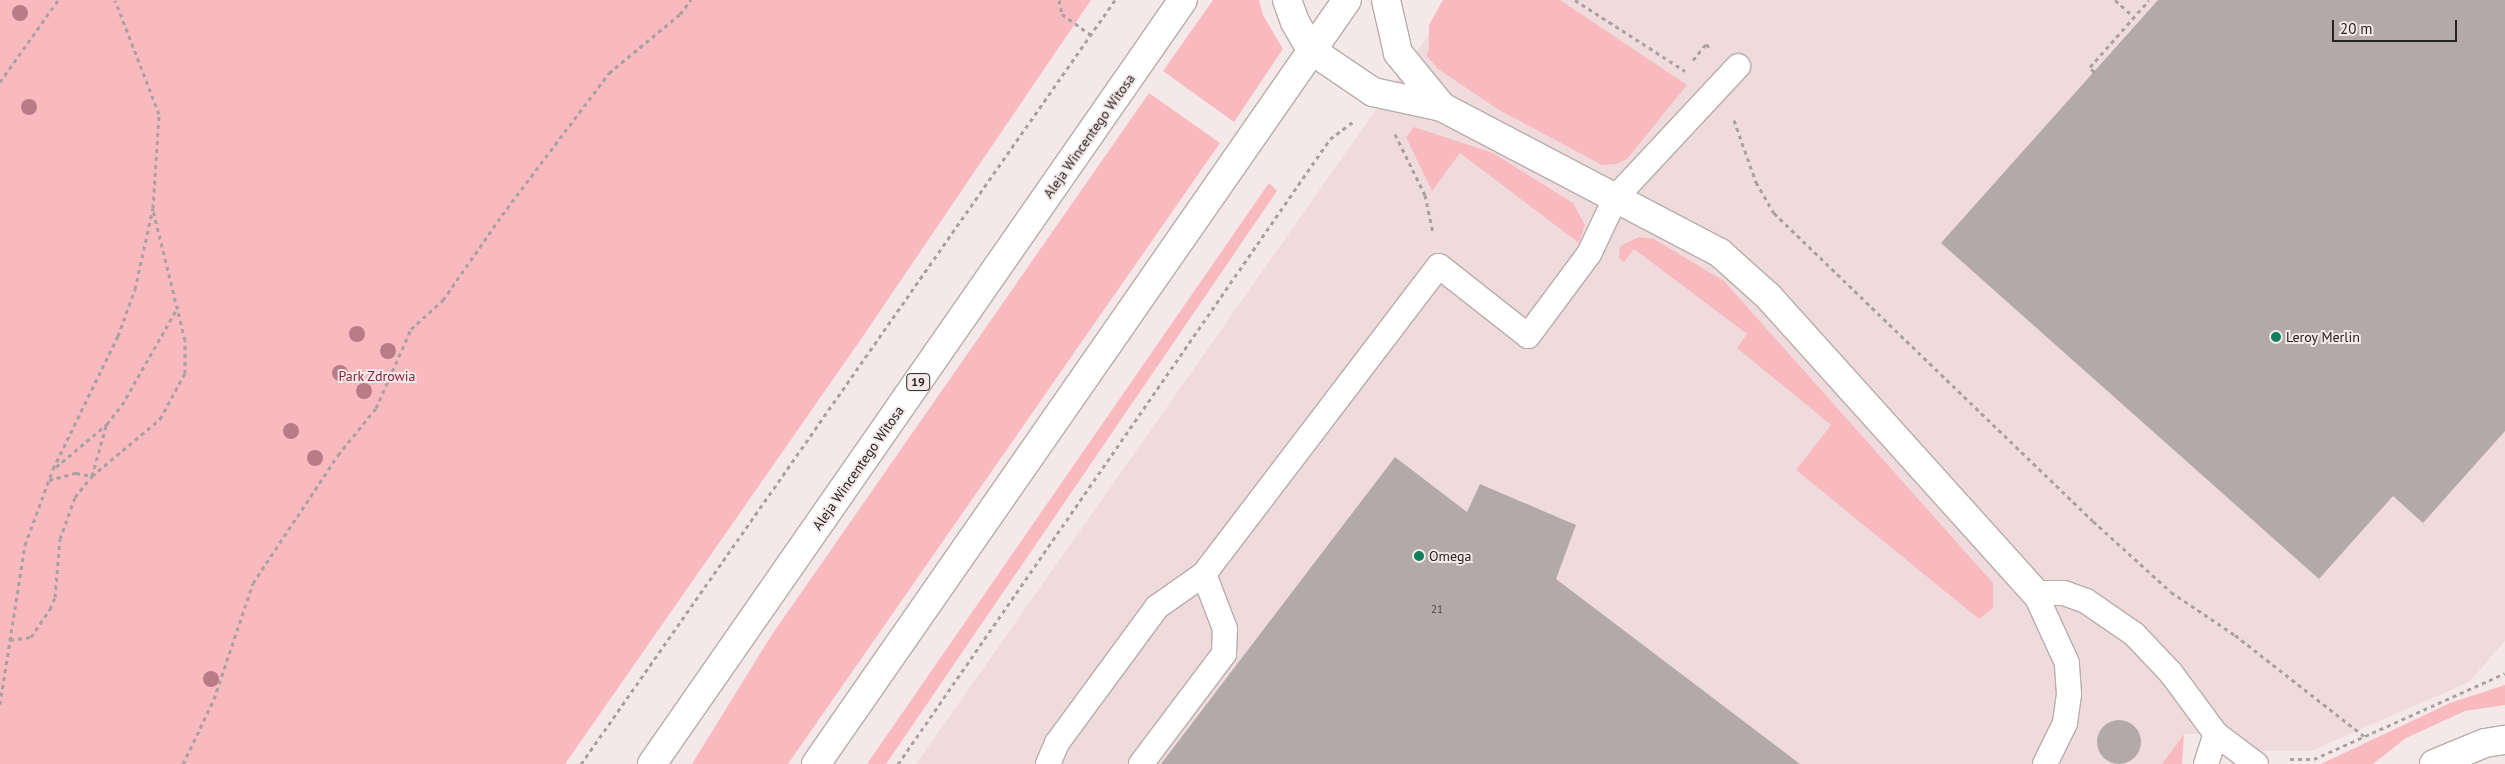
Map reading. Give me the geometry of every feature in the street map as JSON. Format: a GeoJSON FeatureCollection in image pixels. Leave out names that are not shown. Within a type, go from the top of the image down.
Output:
{"type":"FeatureCollection","features":[{"type":"Feature","properties":{"kind":"main road","name":"Aleja Wincentego Witosa"},"geometry":{"type":"LineString","coordinates":[[652,764],[1183,0]]}},
{"type":"Feature","properties":{"kind":"main road"},"geometry":{"type":"LineString","coordinates":[[1287,0],[1295,22],[1312,50],[1373,92],[1442,107],[1720,253],[1768,296],[2035,593]]}},
{"type":"Feature","properties":{"kind":"main road"},"geometry":{"type":"LineString","coordinates":[[816,764],[1346,0]]}},
{"type":"Feature","properties":{"kind":"main road"},"geometry":{"type":"LineString","coordinates":[[1386,0],[1398,53],[1442,107]]}},
{"type":"Feature","properties":{"kind":"main road"},"geometry":{"type":"LineString","coordinates":[[2434,764],[2484,743],[2505,740]]}},
{"type":"Feature","properties":{"kind":"lane"},"geometry":{"type":"LineString","coordinates":[[1048,764],[1057,743],[1157,607],[1204,574],[1439,266],[1528,336],[1588,254],[1616,198],[1738,66]]}},
{"type":"Feature","properties":{"kind":"lane"},"geometry":{"type":"LineString","coordinates":[[1141,764],[1224,654],[1225,629],[1204,574]]}},
{"type":"Feature","properties":{"kind":"lane"},"geometry":{"type":"LineString","coordinates":[[2045,764],[2065,723],[2069,694],[2067,663],[2035,593],[2064,593],[2086,601],[2134,634],[2171,673],[2216,734],[2252,761]]}},
{"type":"Feature","properties":{"kind":"lane"},"geometry":{"type":"LineString","coordinates":[[2206,764],[2216,734]]}},
{"type":"Feature","properties":{"kind":"path"},"geometry":{"type":"LineString","coordinates":[[0,82],[58,0]]}},
{"type":"Feature","properties":{"kind":"path"},"geometry":{"type":"LineString","coordinates":[[0,704],[25,545],[53,469],[118,336],[135,289],[152,208],[159,114],[115,0]]}},
{"type":"Feature","properties":{"kind":"path"},"geometry":{"type":"LineString","coordinates":[[183,764],[214,699],[253,583],[338,455],[376,408],[410,329],[443,300],[502,215],[609,73],[680,14],[691,0]]}},
{"type":"Feature","properties":{"kind":"path"},"geometry":{"type":"LineString","coordinates":[[1059,0],[1062,14],[1091,35]]}},
{"type":"Feature","properties":{"kind":"path"},"geometry":{"type":"LineString","coordinates":[[581,764],[1115,0]]}},
{"type":"Feature","properties":{"kind":"path"},"geometry":{"type":"LineString","coordinates":[[1575,0],[1672,65]]}},
{"type":"Feature","properties":{"kind":"path"},"geometry":{"type":"LineString","coordinates":[[2115,0],[2134,17]]}},
{"type":"Feature","properties":{"kind":"path"},"geometry":{"type":"LineString","coordinates":[[2094,72],[2090,67],[2149,0]]}},
{"type":"Feature","properties":{"kind":"path"},"geometry":{"type":"LineString","coordinates":[[898,764],[1330,138],[1357,118],[1373,92]]}},
{"type":"Feature","properties":{"kind":"path"},"geometry":{"type":"LineString","coordinates":[[1733,117],[1756,182],[1774,213],[2093,521],[2171,592],[2235,635],[2364,736]]}},
{"type":"Feature","properties":{"kind":"path"},"geometry":{"type":"LineString","coordinates":[[1402,145],[1425,195]]}},
{"type":"Feature","properties":{"kind":"path"},"geometry":{"type":"LineString","coordinates":[[10,640],[31,637],[50,609],[66,516],[75,497],[92,476],[160,419],[178,392],[186,373],[185,340],[152,208]]}},
{"type":"Feature","properties":{"kind":"path"},"geometry":{"type":"LineString","coordinates":[[53,469],[107,424],[136,385],[178,307]]}},
{"type":"Feature","properties":{"kind":"path"},"geometry":{"type":"LineString","coordinates":[[92,476],[107,424]]}},
{"type":"Feature","properties":{"kind":"path"},"geometry":{"type":"LineString","coordinates":[[49,480],[76,473],[92,476]]}},
{"type":"Feature","properties":{"kind":"path"},"geometry":{"type":"LineString","coordinates":[[2252,761],[2314,759],[2505,673]]}},
{"type":"Feature","properties":{"kind":"shaded area"},"geometry":{"type":"Polygon","coordinates":[[[1453,0],[2505,0],[2505,641],[2469,682],[2311,751],[2256,751],[2236,734],[2184,734],[2162,764],[916,764],[1453,0]]]}},
{"type":"Feature","properties":{"kind":"green space","name":"Park Zdrowia"},"geometry":{"type":"Polygon","coordinates":[[[0,0],[1091,0],[859,342],[565,764],[0,764],[0,0]]]}},
{"type":"Feature","properties":{"kind":"green space"},"geometry":{"type":"Polygon","coordinates":[[[1213,0],[1259,0],[1263,15],[1283,49],[1234,122],[1163,71],[1213,0]]]}},
{"type":"Feature","properties":{"kind":"green space"},"geometry":{"type":"Polygon","coordinates":[[[1443,0],[1560,0],[1687,85],[1627,159],[1616,164],[1602,165],[1499,110],[1438,69],[1426,55],[1429,50],[1429,25],[1443,0]]]}},
{"type":"Feature","properties":{"kind":"green space"},"geometry":{"type":"Polygon","coordinates":[[[1149,93],[1220,143],[788,764],[692,764],[771,636],[1149,93]]]}},
{"type":"Feature","properties":{"kind":"green space"},"geometry":{"type":"Polygon","coordinates":[[[1414,127],[1493,153],[1573,203],[1585,225],[1579,243],[1460,153],[1432,191],[1406,137],[1414,127]]]}},
{"type":"Feature","properties":{"kind":"green space"},"geometry":{"type":"Polygon","coordinates":[[[1269,183],[1277,191],[886,764],[867,764],[1269,183]]]}},
{"type":"Feature","properties":{"kind":"green space"},"geometry":{"type":"Polygon","coordinates":[[[1639,237],[1654,239],[1724,281],[1993,583],[1993,608],[1979,619],[1796,470],[1831,425],[1737,348],[1747,334],[1634,249],[1624,262],[1619,258],[1620,246],[1639,237]]]}},
{"type":"Feature","properties":{"kind":"green space"},"geometry":{"type":"Polygon","coordinates":[[[2505,685],[2505,705],[2465,711],[2406,738],[2373,764],[2321,764],[2450,703],[2505,685]]]}},
{"type":"Feature","properties":{"kind":"green space"},"geometry":{"type":"Polygon","coordinates":[[[2184,734],[2182,764],[2162,764],[2184,734]]]}},
{"type":"Feature","properties":{"kind":"building","name":"Leroy Merlin"},"geometry":{"type":"Polygon","coordinates":[[[2158,0],[2505,0],[2505,431],[2423,523],[2393,496],[2319,579],[1941,243],[2158,0]]]}},
{"type":"Feature","properties":{"kind":"building"},"geometry":{"type":"Polygon","coordinates":[[[1395,457],[1467,512],[1480,484],[1576,525],[1556,579],[1800,764],[1161,764],[1395,457]]]}},
{"type":"Feature","properties":{"kind":"building"},"geometry":{"type":"Polygon","coordinates":[[[2115,720],[2123,720],[2135,726],[2141,742],[2135,758],[2123,764],[2115,764],[2103,758],[2097,746],[2097,738],[2103,726],[2115,720]]]}},
{"type":"Feature","properties":{"kind":"place","name":"Leroy Merlin"},"geometry":{"type":"Point","coordinates":[2276,337]}},
{"type":"Feature","properties":{"kind":"place","name":"Omega"},"geometry":{"type":"Point","coordinates":[1419,556]}}]}
